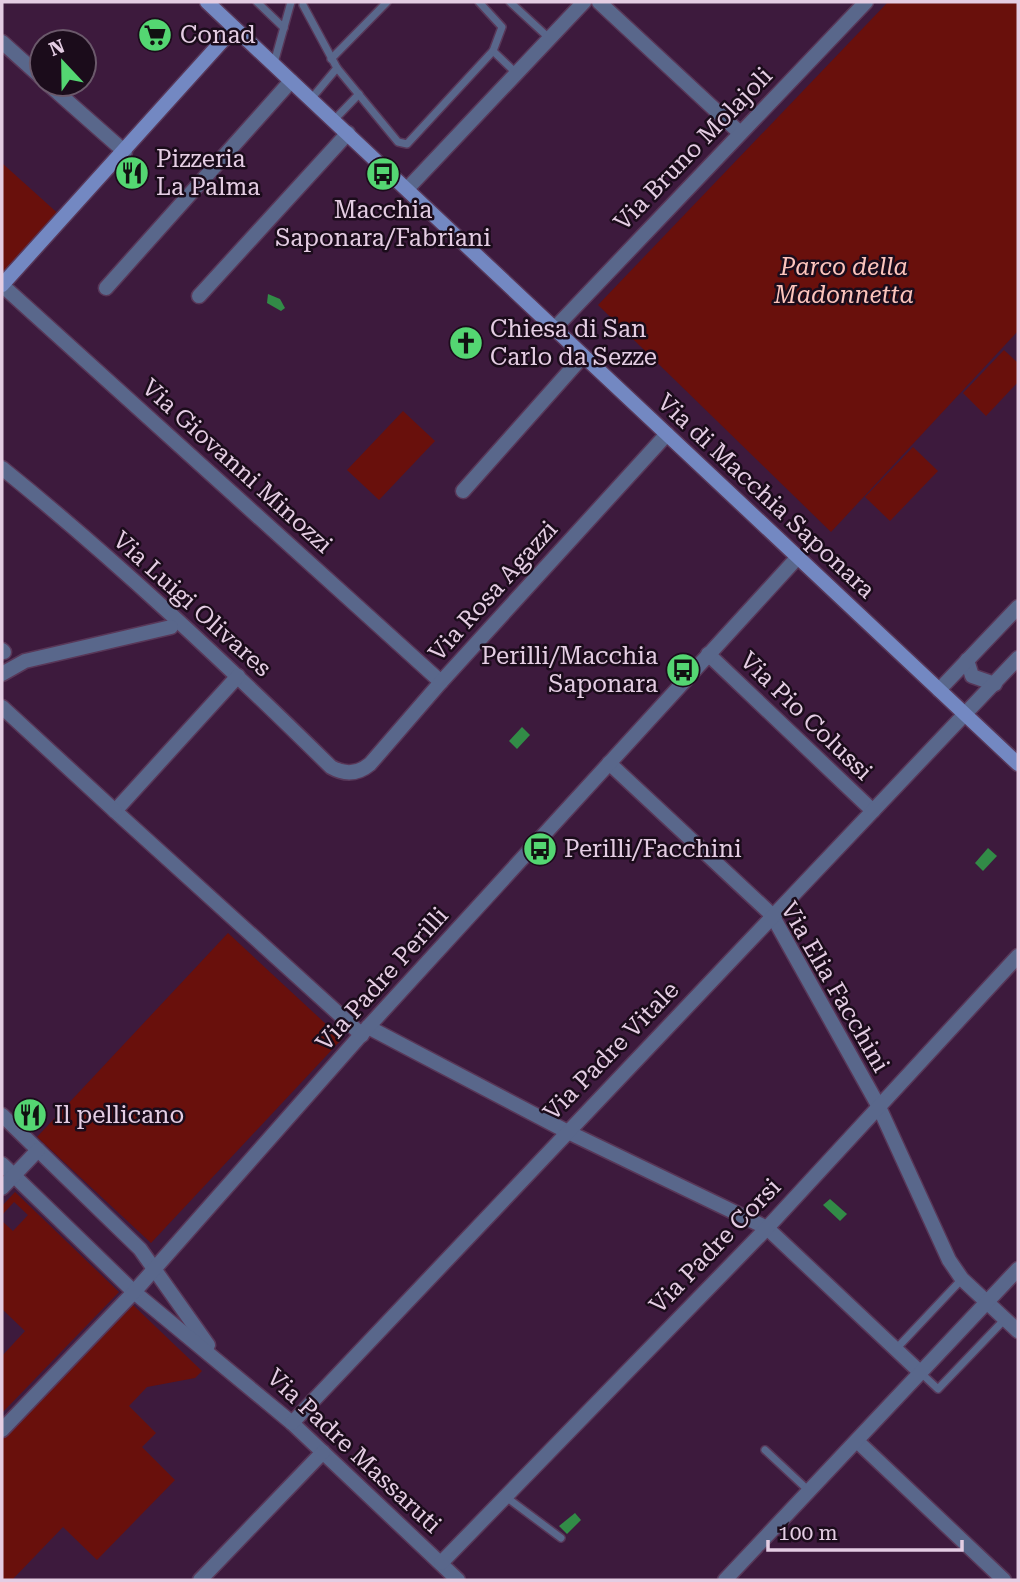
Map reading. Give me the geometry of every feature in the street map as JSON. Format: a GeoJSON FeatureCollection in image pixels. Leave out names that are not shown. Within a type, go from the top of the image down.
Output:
{"type":"FeatureCollection","features":[{"type":"Feature","properties":{"kind":"street"},"geometry":{"type":"LineString","coordinates":[[407,189],[584,2]]}},
{"type":"Feature","properties":{"kind":"street"},"geometry":{"type":"LineString","coordinates":[[599,2],[739,132]]}},
{"type":"Feature","properties":{"kind":"street","name":"Via Bruno Molajoli"},"geometry":{"type":"LineString","coordinates":[[554,329],[739,132],[866,2]]}},
{"type":"Feature","properties":{"kind":"street","name":"Via di Macchia Saponara"},"geometry":{"type":"LineString","coordinates":[[211,3],[234,28],[1018,764]]}},
{"type":"Feature","properties":{"kind":"street"},"geometry":{"type":"LineString","coordinates":[[2,285],[125,152],[234,28]]}},
{"type":"Feature","properties":{"kind":"street"},"geometry":{"type":"LineString","coordinates":[[2,42],[28,65]]}},
{"type":"Feature","properties":{"kind":"street"},"geometry":{"type":"LineString","coordinates":[[106,288],[291,81]]}},
{"type":"Feature","properties":{"kind":"street"},"geometry":{"type":"LineString","coordinates":[[64,98],[125,152]]}},
{"type":"Feature","properties":{"kind":"street"},"geometry":{"type":"LineString","coordinates":[[200,296],[348,133]]}},
{"type":"Feature","properties":{"kind":"street","name":"Via Giovanni Minozzi"},"geometry":{"type":"LineString","coordinates":[[2,285],[440,682]]}},
{"type":"Feature","properties":{"kind":"street"},"geometry":{"type":"LineString","coordinates":[[463,491],[583,356]]}},
{"type":"Feature","properties":{"kind":"street","name":"Via Rosa Agazzi"},"geometry":{"type":"LineString","coordinates":[[349,773],[360,771],[370,764],[440,682],[667,434]]}},
{"type":"Feature","properties":{"kind":"street","name":"Via Luigi Olivares"},"geometry":{"type":"LineString","coordinates":[[2,468],[56,512],[238,676],[331,767],[349,773]]}},
{"type":"Feature","properties":{"kind":"street","name":"Via Padre Perilli"},"geometry":{"type":"LineString","coordinates":[[2,1430],[134,1292],[365,1031],[797,558]]}},
{"type":"Feature","properties":{"kind":"street"},"geometry":{"type":"LineString","coordinates":[[939,690],[1018,607]]}},
{"type":"Feature","properties":{"kind":"street"},"geometry":{"type":"LineString","coordinates":[[2,674],[25,661],[170,627]]}},
{"type":"Feature","properties":{"kind":"street","name":"Via Pio Colussi"},"geometry":{"type":"LineString","coordinates":[[708,654],[873,811]]}},
{"type":"Feature","properties":{"kind":"street","name":"Via Padre Vitale"},"geometry":{"type":"LineString","coordinates":[[292,1423],[566,1131],[1018,658]]}},
{"type":"Feature","properties":{"kind":"street"},"geometry":{"type":"LineString","coordinates":[[967,660],[972,676],[995,684]]}},
{"type":"Feature","properties":{"kind":"street"},"geometry":{"type":"LineString","coordinates":[[116,811],[238,676]]}},
{"type":"Feature","properties":{"kind":"street"},"geometry":{"type":"LineString","coordinates":[[2,707],[365,1031],[767,1228],[921,1373]]}},
{"type":"Feature","properties":{"kind":"street","name":"Via Elia Facchini"},"geometry":{"type":"LineString","coordinates":[[609,763],[772,915],[878,1105],[947,1256],[962,1279],[1005,1319]]}},
{"type":"Feature","properties":{"kind":"street","name":"Via Padre Corsi"},"geometry":{"type":"LineString","coordinates":[[441,1563],[767,1228],[1018,956]]}},
{"type":"Feature","properties":{"kind":"street","name":"Via Padre Massaruti"},"geometry":{"type":"LineString","coordinates":[[2,1115],[128,1237],[155,1268],[217,1358]]}},
{"type":"Feature","properties":{"kind":"street"},"geometry":{"type":"LineString","coordinates":[[2,1188],[38,1150]]}},
{"type":"Feature","properties":{"kind":"street","name":"Via Padre Massaruti"},"geometry":{"type":"LineString","coordinates":[[2,1164],[134,1292],[217,1358],[292,1423],[458,1580]]}},
{"type":"Feature","properties":{"kind":"street"},"geometry":{"type":"LineString","coordinates":[[727,1580],[1018,1269]]}},
{"type":"Feature","properties":{"kind":"street"},"geometry":{"type":"LineString","coordinates":[[1005,1319],[1018,1331]]}},
{"type":"Feature","properties":{"kind":"street"},"geometry":{"type":"LineString","coordinates":[[857,1441],[1004,1580]]}},
{"type":"Feature","properties":{"kind":"street"},"geometry":{"type":"LineString","coordinates":[[200,1580],[323,1452]]}},
{"type":"Feature","properties":{"kind":"lane"},"geometry":{"type":"LineString","coordinates":[[257,2],[284,28]]}},
{"type":"Feature","properties":{"kind":"lane"},"geometry":{"type":"LineString","coordinates":[[273,64],[291,2]]}},
{"type":"Feature","properties":{"kind":"lane"},"geometry":{"type":"LineString","coordinates":[[331,59],[387,2]]}},
{"type":"Feature","properties":{"kind":"lane"},"geometry":{"type":"LineString","coordinates":[[303,5],[337,68],[398,142],[407,144],[493,51],[502,27],[479,2]]}},
{"type":"Feature","properties":{"kind":"lane"},"geometry":{"type":"LineString","coordinates":[[510,2],[550,39]]}},
{"type":"Feature","properties":{"kind":"lane"},"geometry":{"type":"LineString","coordinates":[[493,51],[516,73]]}},
{"type":"Feature","properties":{"kind":"lane"},"geometry":{"type":"LineString","coordinates":[[311,99],[337,68]]}},
{"type":"Feature","properties":{"kind":"lane"},"geometry":{"type":"LineString","coordinates":[[334,120],[359,94]]}},
{"type":"Feature","properties":{"kind":"lane"},"geometry":{"type":"LineString","coordinates":[[896,1349],[962,1279]]}},
{"type":"Feature","properties":{"kind":"lane"},"geometry":{"type":"LineString","coordinates":[[921,1373],[938,1389],[1005,1319]]}},
{"type":"Feature","properties":{"kind":"lane"},"geometry":{"type":"LineString","coordinates":[[765,1450],[810,1491]]}},
{"type":"Feature","properties":{"kind":"lane"},"geometry":{"type":"LineString","coordinates":[[505,1497],[561,1538]]}},
{"type":"Feature","properties":{"kind":"green space","name":"Parco della Madonnetta"},"geometry":{"type":"Polygon","coordinates":[[[888,2],[1018,2],[1018,331],[831,532],[598,305],[888,2]]]}},
{"type":"Feature","properties":{"kind":"green space"},"geometry":{"type":"Polygon","coordinates":[[[2,163],[63,218],[2,285],[2,163]]]}},
{"type":"Feature","properties":{"kind":"green space"},"geometry":{"type":"Polygon","coordinates":[[[1004,350],[1018,363],[1018,382],[986,416],[963,393],[1004,350]]]}},
{"type":"Feature","properties":{"kind":"green space"},"geometry":{"type":"Polygon","coordinates":[[[403,411],[435,441],[379,500],[347,470],[403,411]]]}},
{"type":"Feature","properties":{"kind":"green space"},"geometry":{"type":"Polygon","coordinates":[[[913,447],[938,471],[890,521],[865,497],[913,447]]]}},
{"type":"Feature","properties":{"kind":"green space"},"geometry":{"type":"Polygon","coordinates":[[[228,933],[342,1039],[151,1243],[37,1137],[228,933]]]}},
{"type":"Feature","properties":{"kind":"green space"},"geometry":{"type":"Polygon","coordinates":[[[15,1192],[119,1292],[2,1413],[2,1356],[25,1331],[2,1309],[2,1221],[13,1231],[28,1215],[14,1202],[2,1215],[2,1206],[15,1192]]]}},
{"type":"Feature","properties":{"kind":"green space"},"geometry":{"type":"Polygon","coordinates":[[[133,1305],[202,1371],[195,1378],[147,1387],[129,1406],[156,1433],[142,1447],[175,1480],[97,1560],[63,1527],[12,1580],[2,1580],[2,1439],[133,1305]]]}},
{"type":"Feature","properties":{"kind":"shaded area"},"geometry":{"type":"Polygon","coordinates":[[[268,294],[280,299],[285,308],[281,311],[267,303],[268,294]]]}},
{"type":"Feature","properties":{"kind":"shaded area"},"geometry":{"type":"Polygon","coordinates":[[[522,727],[530,735],[517,749],[509,741],[522,727]]]}},
{"type":"Feature","properties":{"kind":"shaded area"},"geometry":{"type":"Polygon","coordinates":[[[988,848],[997,856],[983,871],[975,863],[988,848]]]}},
{"type":"Feature","properties":{"kind":"shaded area"},"geometry":{"type":"Polygon","coordinates":[[[830,1199],[847,1214],[840,1221],[823,1205],[830,1199]]]}},
{"type":"Feature","properties":{"kind":"shaded area"},"geometry":{"type":"Polygon","coordinates":[[[575,1513],[581,1520],[567,1534],[559,1526],[575,1513]]]}},
{"type":"Feature","properties":{"kind":"place","name":"Conad"},"geometry":{"type":"Point","coordinates":[155,35]}},
{"type":"Feature","properties":{"kind":"place","name":"Pizzeria La Palma"},"geometry":{"type":"Point","coordinates":[132,173]}},
{"type":"Feature","properties":{"kind":"place","name":"Macchia Saponara/Fabriani"},"geometry":{"type":"Point","coordinates":[383,174]}},
{"type":"Feature","properties":{"kind":"place","name":"Chiesa di San Carlo da Sezze"},"geometry":{"type":"Point","coordinates":[466,343]}},
{"type":"Feature","properties":{"kind":"place","name":"Perilli/Macchia Saponara"},"geometry":{"type":"Point","coordinates":[683,670]}},
{"type":"Feature","properties":{"kind":"place","name":"Perilli/Facchini"},"geometry":{"type":"Point","coordinates":[540,849]}},
{"type":"Feature","properties":{"kind":"place","name":"Il pellicano"},"geometry":{"type":"Point","coordinates":[30,1115]}}]}
